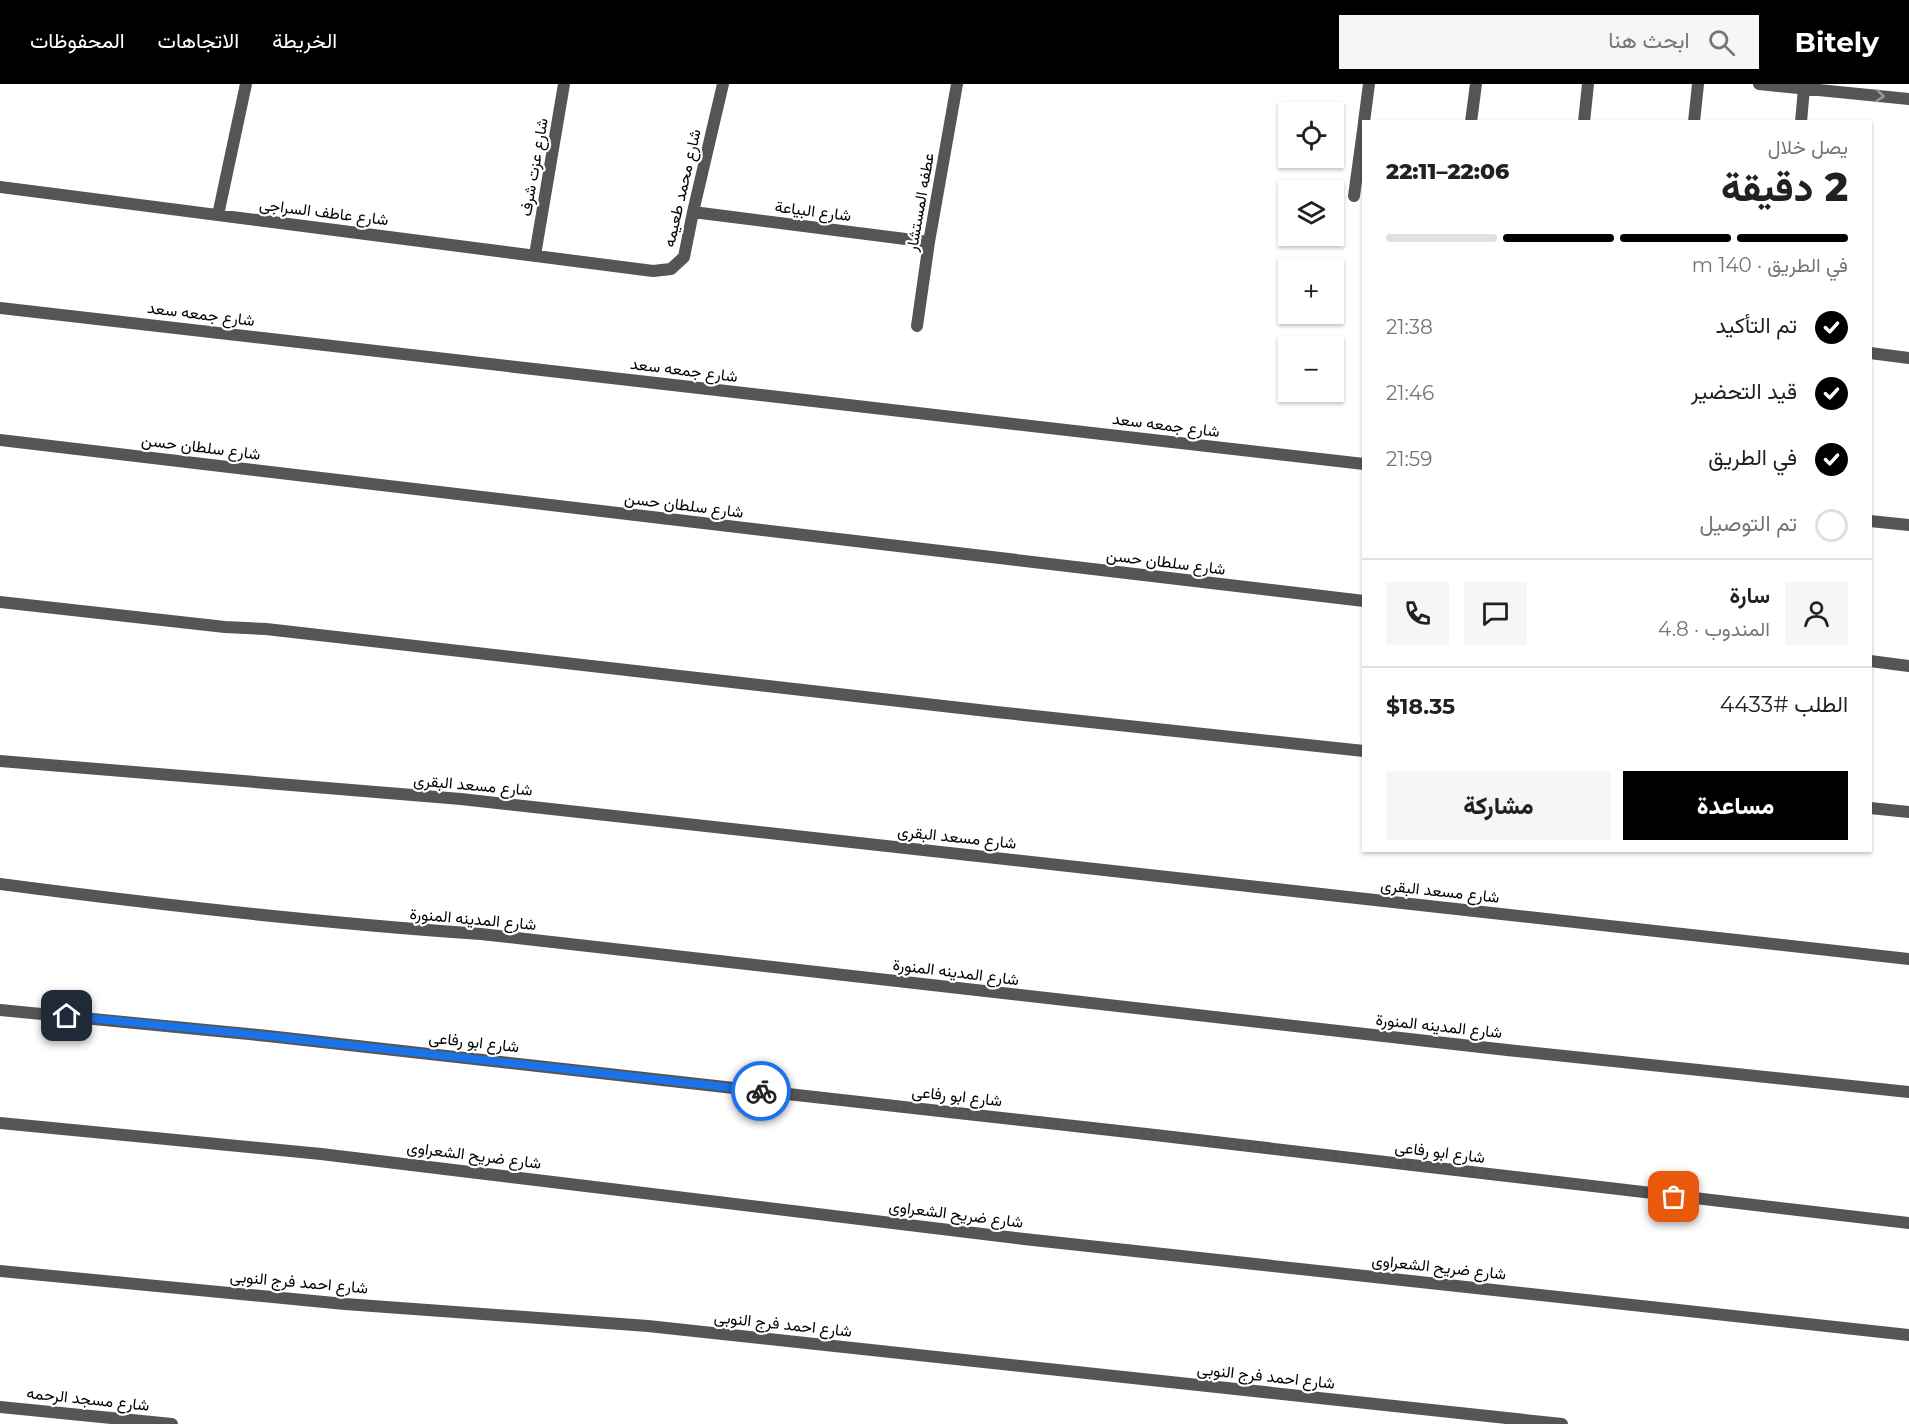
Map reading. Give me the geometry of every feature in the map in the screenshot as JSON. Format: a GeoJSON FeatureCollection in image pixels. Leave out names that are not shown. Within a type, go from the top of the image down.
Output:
{"type":"FeatureCollection","features":[{"type":"Feature","properties":{"kind":"street"},"geometry":{"type":"LineString","coordinates":[[218,215],[246,84]]}},
{"type":"Feature","properties":{"kind":"street","name":"شارع عزت شرف"},"geometry":{"type":"LineString","coordinates":[[536,255],[564,84]]}},
{"type":"Feature","properties":{"kind":"street","name":"شارع محمد طعيمه"},"geometry":{"type":"LineString","coordinates":[[644,269],[653,271],[671,269],[684,257],[723,84]]}},
{"type":"Feature","properties":{"kind":"street","name":"عطفه المستشار"},"geometry":{"type":"LineString","coordinates":[[917,326],[929,242],[957,84]]}},
{"type":"Feature","properties":{"kind":"street"},"geometry":{"type":"LineString","coordinates":[[1364,120],[1369,84]]}},
{"type":"Feature","properties":{"kind":"street"},"geometry":{"type":"LineString","coordinates":[[1471,120],[1476,84]]}},
{"type":"Feature","properties":{"kind":"street"},"geometry":{"type":"LineString","coordinates":[[1584,120],[1588,84]]}},
{"type":"Feature","properties":{"kind":"street"},"geometry":{"type":"LineString","coordinates":[[1694,120],[1698,84]]}},
{"type":"Feature","properties":{"kind":"street"},"geometry":{"type":"LineString","coordinates":[[1759,84],[1909,99]]}},
{"type":"Feature","properties":{"kind":"street"},"geometry":{"type":"LineString","coordinates":[[1801,120],[1804,88]]}},
{"type":"Feature","properties":{"kind":"street"},"geometry":{"type":"LineString","coordinates":[[1354,196],[1362,137]]}},
{"type":"Feature","properties":{"kind":"street","name":"شارع عاطف السراجى"},"geometry":{"type":"LineString","coordinates":[[0,187],[644,269]]}},
{"type":"Feature","properties":{"kind":"street","name":"شارع البياعة"},"geometry":{"type":"LineString","coordinates":[[693,212],[929,242]]}},
{"type":"Feature","properties":{"kind":"street","name":"شارع جمعه سعد"},"geometry":{"type":"LineString","coordinates":[[0,308],[1362,464]]}},
{"type":"Feature","properties":{"kind":"street"},"geometry":{"type":"LineString","coordinates":[[1872,353],[1909,358]]}},
{"type":"Feature","properties":{"kind":"street","name":"شارع سلطان حسن"},"geometry":{"type":"LineString","coordinates":[[0,440],[1362,601]]}},
{"type":"Feature","properties":{"kind":"street"},"geometry":{"type":"LineString","coordinates":[[1872,521],[1909,525]]}},
{"type":"Feature","properties":{"kind":"street"},"geometry":{"type":"LineString","coordinates":[[0,602],[225,627],[266,629],[996,712],[1362,751]]}},
{"type":"Feature","properties":{"kind":"street"},"geometry":{"type":"LineString","coordinates":[[1872,661],[1909,666]]}},
{"type":"Feature","properties":{"kind":"street","name":"شارع مسعد البقرى"},"geometry":{"type":"LineString","coordinates":[[0,761],[473,800],[1909,959]]}},
{"type":"Feature","properties":{"kind":"street"},"geometry":{"type":"LineString","coordinates":[[1872,807],[1909,812]]}},
{"type":"Feature","properties":{"kind":"street","name":"شارع المدينه المنورة"},"geometry":{"type":"LineString","coordinates":[[0,884],[162,905],[359,926],[481,934],[1471,1047],[1909,1092]]}},
{"type":"Feature","properties":{"kind":"street","name":"شارع ابو رفاعى"},"geometry":{"type":"LineString","coordinates":[[0,1010],[279,1037],[1155,1135],[1909,1223]]}},
{"type":"Feature","properties":{"kind":"street","name":"شارع ضريح الشعراوى"},"geometry":{"type":"LineString","coordinates":[[0,1123],[321,1154],[1024,1239],[1909,1335]]}},
{"type":"Feature","properties":{"kind":"street","name":"شارع احمد فرج النوبى"},"geometry":{"type":"LineString","coordinates":[[0,1271],[345,1304],[648,1326],[1562,1424]]}},
{"type":"Feature","properties":{"kind":"street","name":"شارع مسجد الرحمه"},"geometry":{"type":"LineString","coordinates":[[0,1407],[172,1424]]}},
{"type":"Feature","properties":{"kind":"way so far"},"geometry":{"type":"LineString","coordinates":[[761,1091],[1674,1197]]}},
{"type":"Feature","properties":{"kind":"route"},"geometry":{"type":"LineString","coordinates":[[67,1016],[761,1091]]}}]}
